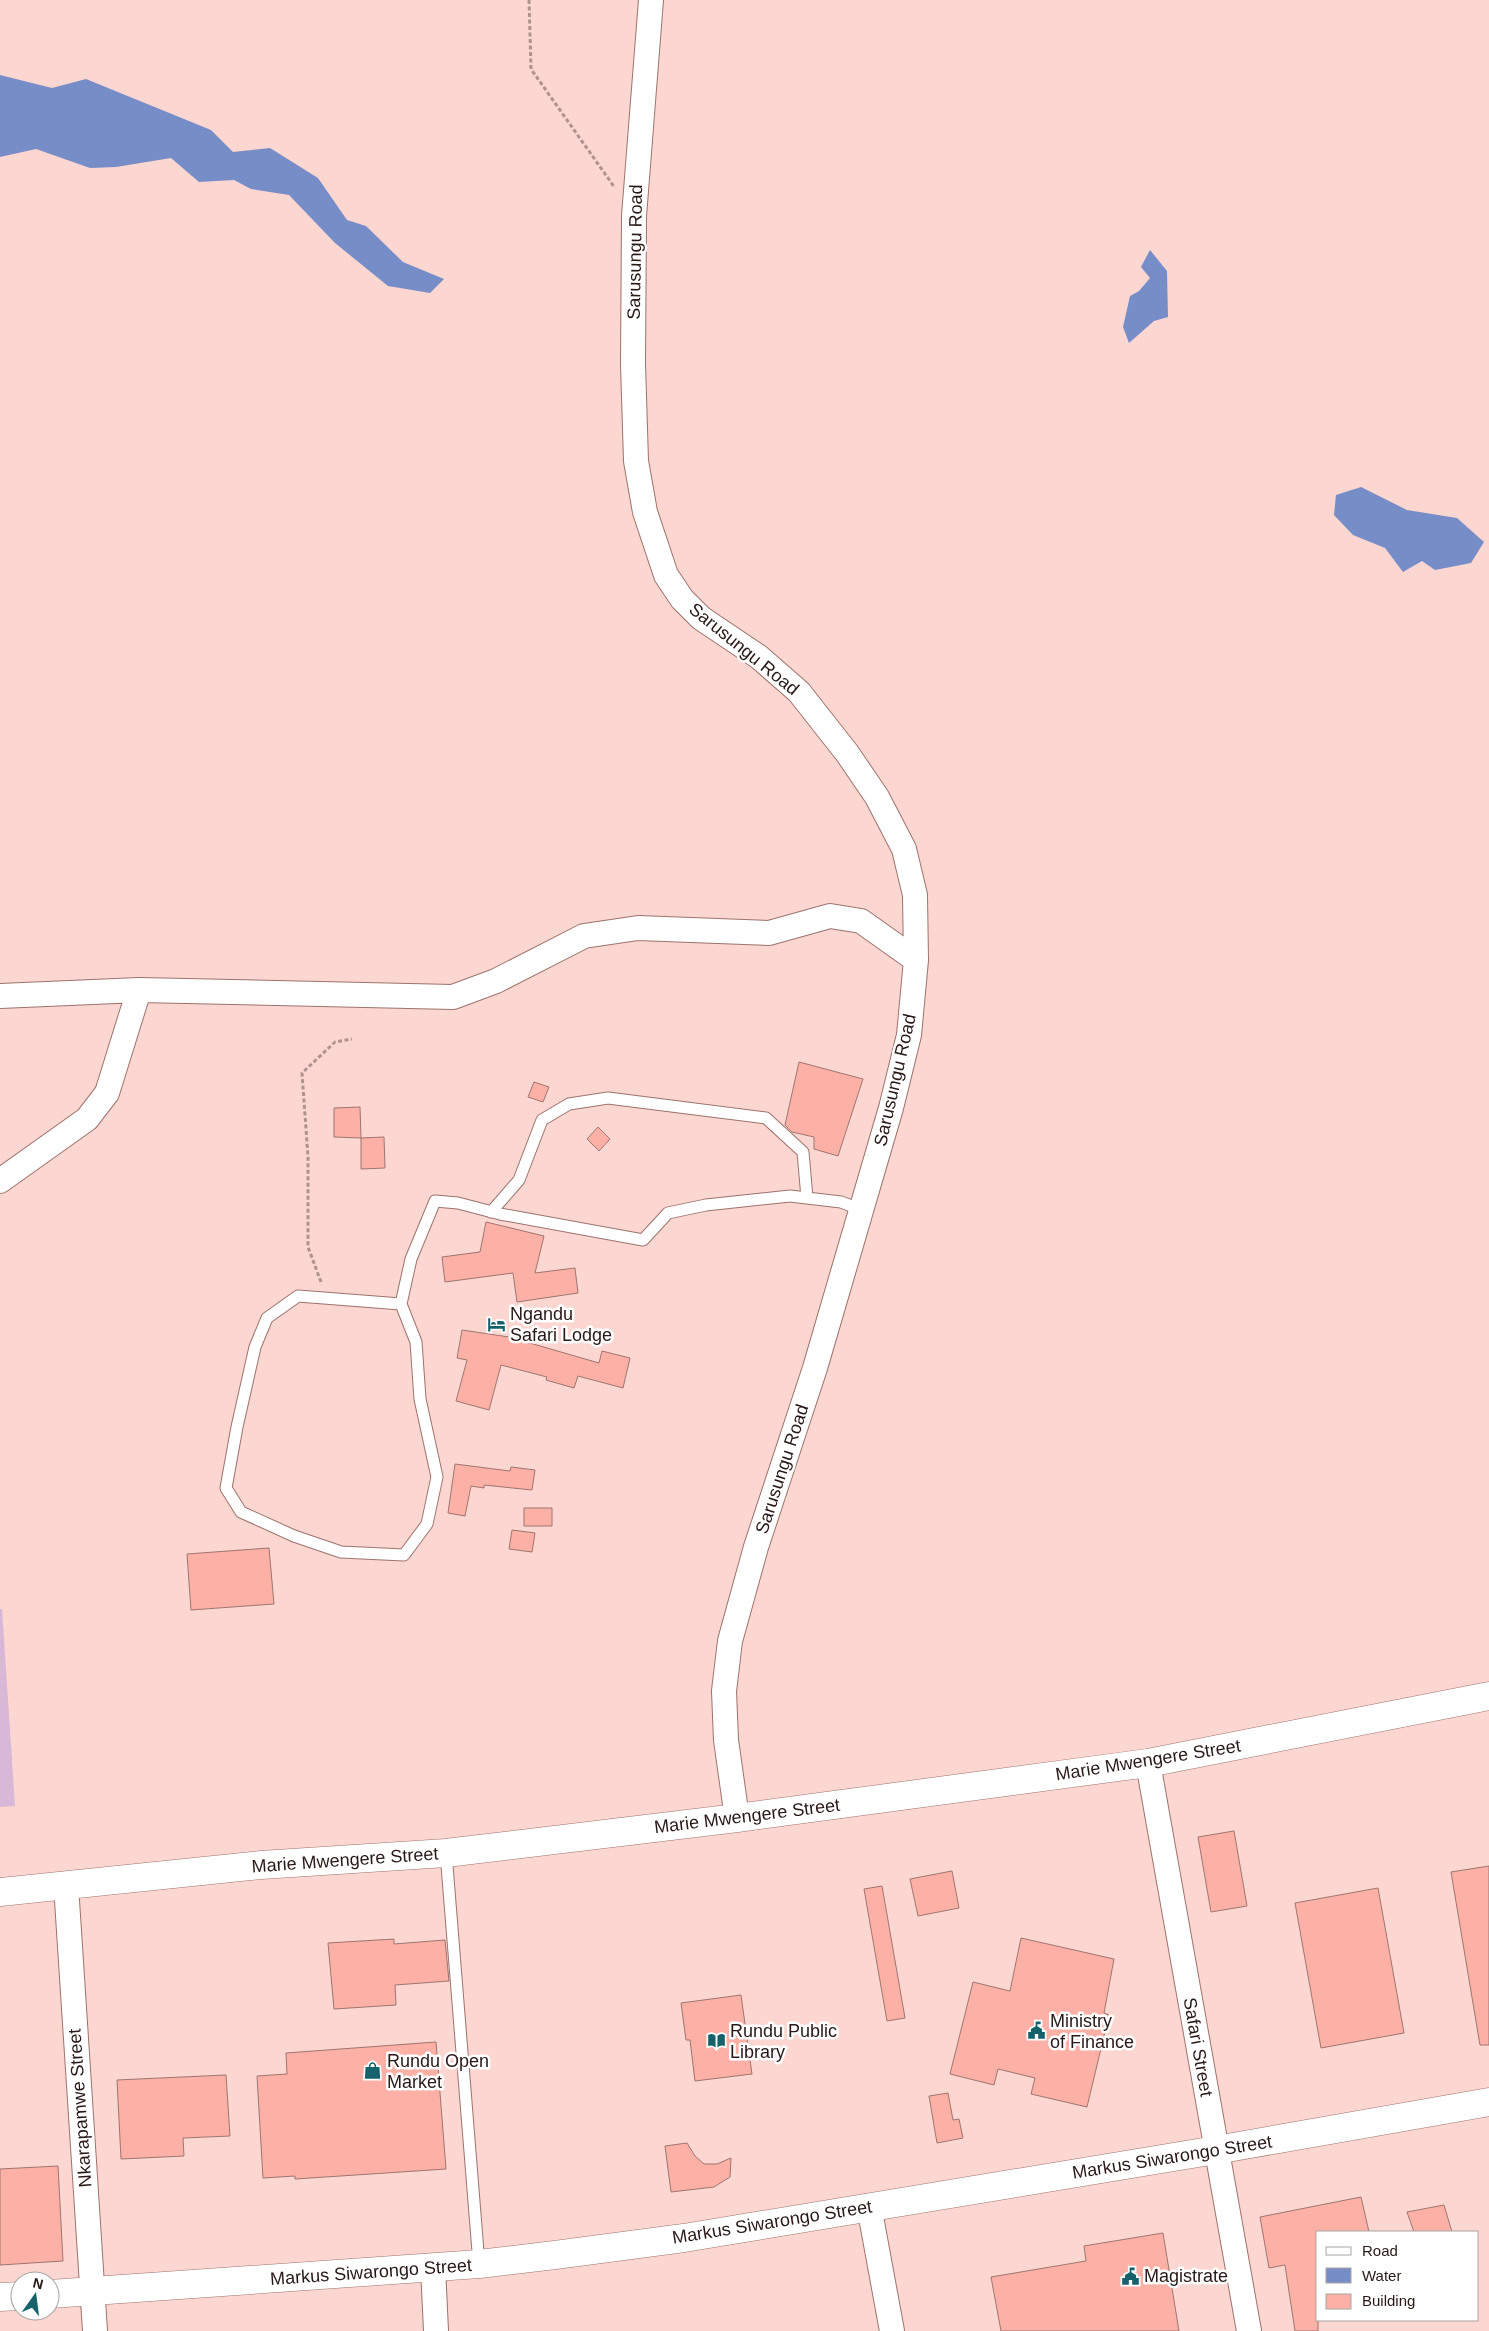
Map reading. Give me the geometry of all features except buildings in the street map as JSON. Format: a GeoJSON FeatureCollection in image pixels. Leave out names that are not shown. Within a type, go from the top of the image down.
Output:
{"type":"FeatureCollection","features":[{"type":"Feature","properties":{"kind":"main road","name":"Marie Mwengere Street"},"geometry":{"type":"LineString","coordinates":[[0,1892],[261,1865],[446,1853],[737,1818],[1148,1763],[1489,1696]]}},
{"type":"Feature","properties":{"kind":"main road","name":"Markus Siwarongo Street"},"geometry":{"type":"LineString","coordinates":[[60,2293],[479,2264],[684,2238],[1216,2150],[1489,2102]]}},
{"type":"Feature","properties":{"kind":"street","name":"Sarusungu Road"},"geometry":{"type":"LineString","coordinates":[[651,0],[634,216],[633,364],[636,460],[646,512],[666,575],[682,598],[701,618],[758,657],[800,692],[847,753],[877,796],[904,849],[915,895],[916,960],[909,1035],[862,1210],[815,1368],[756,1546],[730,1641],[724,1692],[726,1740],[737,1818]]}},
{"type":"Feature","properties":{"kind":"street"},"geometry":{"type":"LineString","coordinates":[[0,996],[138,990],[454,997],[496,980],[584,936],[638,928],[769,934],[830,916],[861,921],[916,960]]}},
{"type":"Feature","properties":{"kind":"street"},"geometry":{"type":"LineString","coordinates":[[0,1181],[87,1119],[107,1093],[138,990]]}},
{"type":"Feature","properties":{"kind":"street","name":"Safari Street"},"geometry":{"type":"LineString","coordinates":[[1148,1763],[1249,2331]]}},
{"type":"Feature","properties":{"kind":"street","name":"Nkarapamwe Street"},"geometry":{"type":"LineString","coordinates":[[66,1885],[95,2331]]}},
{"type":"Feature","properties":{"kind":"street"},"geometry":{"type":"LineString","coordinates":[[869,2206],[892,2331]]}},
{"type":"Feature","properties":{"kind":"street"},"geometry":{"type":"LineString","coordinates":[[433,2267],[436,2331]]}},
{"type":"Feature","properties":{"kind":"lane"},"geometry":{"type":"LineString","coordinates":[[491,1212],[519,1180],[542,1120],[569,1104],[608,1098],[766,1118],[803,1152],[807,1198]]}},
{"type":"Feature","properties":{"kind":"lane"},"geometry":{"type":"LineString","coordinates":[[401,1304],[298,1296],[267,1318],[255,1347],[237,1426],[226,1488],[241,1512],[294,1536],[341,1552],[404,1555],[427,1524],[437,1477],[420,1398],[416,1342],[401,1304],[411,1259],[435,1202],[458,1203],[491,1212],[643,1240],[668,1213],[706,1205],[790,1196],[842,1202],[862,1210]]}},
{"type":"Feature","properties":{"kind":"lane"},"geometry":{"type":"LineString","coordinates":[[446,1853],[479,2264]]}},
{"type":"Feature","properties":{"kind":"path"},"geometry":{"type":"LineString","coordinates":[[529,0],[531,69],[634,216]]}},
{"type":"Feature","properties":{"kind":"path"},"geometry":{"type":"LineString","coordinates":[[326,1297],[308,1248],[308,1157],[302,1073],[335,1042],[352,1038]]}},
{"type":"Feature","properties":{"kind":"shaded area"},"geometry":{"type":"Polygon","coordinates":[[[0,1609],[2,1609],[15,1806],[0,1807],[0,1609]]]}},
{"type":"Feature","properties":{"kind":"water"},"geometry":{"type":"Polygon","coordinates":[[[0,75],[52,88],[86,79],[211,130],[233,152],[270,148],[318,178],[347,220],[366,226],[403,262],[444,279],[430,293],[388,286],[335,243],[289,195],[251,189],[234,180],[199,182],[171,158],[116,167],[90,168],[36,149],[0,157],[0,75]]]}},
{"type":"Feature","properties":{"kind":"water"},"geometry":{"type":"Polygon","coordinates":[[[1150,250],[1167,271],[1168,317],[1154,321],[1129,343],[1123,327],[1130,296],[1139,291],[1150,278],[1141,267],[1150,250]]]}},
{"type":"Feature","properties":{"kind":"water"},"geometry":{"type":"Polygon","coordinates":[[[1361,487],[1407,510],[1457,518],[1484,542],[1471,563],[1435,570],[1422,561],[1403,572],[1385,548],[1353,535],[1334,515],[1336,495],[1361,487]]]}},
{"type":"Feature","properties":{"kind":"place","name":"Ngandu Safari Lodge"},"geometry":{"type":"Point","coordinates":[496,1324]}},
{"type":"Feature","properties":{"kind":"place","name":"Ministry of Finance"},"geometry":{"type":"Point","coordinates":[1036,2031]}},
{"type":"Feature","properties":{"kind":"place","name":"Rundu Public Library"},"geometry":{"type":"Point","coordinates":[716,2041]}},
{"type":"Feature","properties":{"kind":"place","name":"Rundu Open Market"},"geometry":{"type":"Point","coordinates":[373,2071]}},
{"type":"Feature","properties":{"kind":"place","name":"Magistrate"},"geometry":{"type":"Point","coordinates":[1130,2276]}}]}
